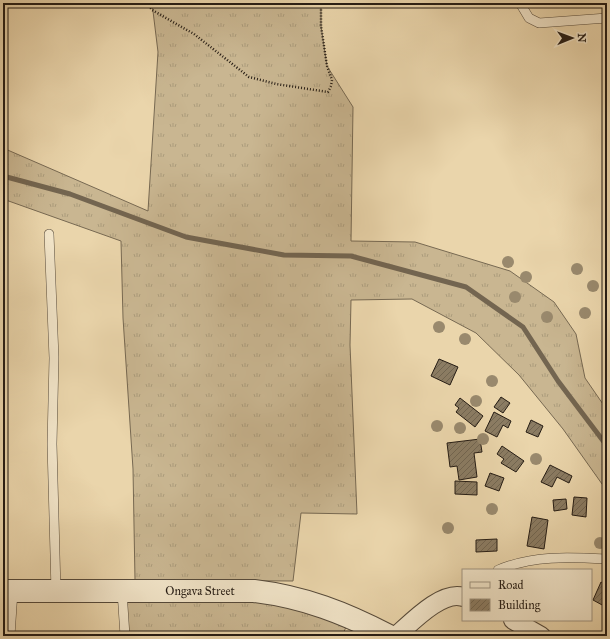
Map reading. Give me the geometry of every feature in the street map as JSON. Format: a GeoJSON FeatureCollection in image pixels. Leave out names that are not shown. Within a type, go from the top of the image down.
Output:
{"type":"FeatureCollection","features":[{"type":"Feature","properties":{"kind":"street","name":"Ongava Street"},"geometry":{"type":"LineString","coordinates":[[8,591],[267,592],[334,609],[389,636]]}},
{"type":"Feature","properties":{"kind":"street"},"geometry":{"type":"LineString","coordinates":[[396,636],[436,602],[462,595]]}},
{"type":"Feature","properties":{"kind":"street"},"geometry":{"type":"LineString","coordinates":[[515,621],[541,636]]}},
{"type":"Feature","properties":{"kind":"lane"},"geometry":{"type":"LineString","coordinates":[[520,3],[529,18],[539,23],[607,18]]}},
{"type":"Feature","properties":{"kind":"lane"},"geometry":{"type":"LineString","coordinates":[[49,234],[54,358],[52,444],[56,591]]}},
{"type":"Feature","properties":{"kind":"lane"},"geometry":{"type":"LineString","coordinates":[[500,569],[511,564],[561,557],[607,559]]}},
{"type":"Feature","properties":{"kind":"lane"},"geometry":{"type":"LineString","coordinates":[[8,591],[10,636]]}},
{"type":"Feature","properties":{"kind":"lane"},"geometry":{"type":"LineString","coordinates":[[122,591],[125,636]]}},
{"type":"Feature","properties":{"kind":"path"},"geometry":{"type":"LineString","coordinates":[[147,3],[152,10],[194,34],[249,77],[276,84],[328,92],[332,86],[332,80],[328,66],[322,26],[321,3]]}},
{"type":"Feature","properties":{"kind":"green space"},"geometry":{"type":"Polygon","coordinates":[[[152,3],[321,3],[321,26],[327,66],[353,107],[351,241],[415,242],[510,271],[554,302],[576,334],[585,378],[607,410],[607,491],[563,429],[519,375],[476,333],[412,299],[351,300],[350,345],[357,514],[301,513],[293,581],[135,580],[133,469],[123,318],[121,241],[3,199],[3,148],[148,211],[158,52],[152,3]]]}},
{"type":"Feature","properties":{"kind":"green space"},"geometry":{"type":"Polygon","coordinates":[[[122,591],[254,591],[351,616],[342,636],[125,636],[122,591]]]}},
{"type":"Feature","properties":{"kind":"building"},"geometry":{"type":"Polygon","coordinates":[[[439,359],[458,367],[450,385],[431,376],[439,359]]]}},
{"type":"Feature","properties":{"kind":"building"},"geometry":{"type":"Polygon","coordinates":[[[501,397],[510,403],[503,413],[494,407],[501,397]]]}},
{"type":"Feature","properties":{"kind":"building"},"geometry":{"type":"Polygon","coordinates":[[[460,398],[483,416],[475,427],[456,412],[459,408],[455,405],[460,398]]]}},
{"type":"Feature","properties":{"kind":"building"},"geometry":{"type":"Polygon","coordinates":[[[494,412],[511,421],[508,428],[503,425],[497,437],[485,431],[494,412]]]}},
{"type":"Feature","properties":{"kind":"building"},"geometry":{"type":"Polygon","coordinates":[[[531,420],[543,426],[538,437],[526,432],[531,420]]]}},
{"type":"Feature","properties":{"kind":"building"},"geometry":{"type":"Polygon","coordinates":[[[480,439],[482,452],[474,453],[477,477],[459,480],[457,466],[450,467],[447,443],[480,439]]]}},
{"type":"Feature","properties":{"kind":"building"},"geometry":{"type":"Polygon","coordinates":[[[502,446],[524,461],[516,472],[501,463],[504,459],[497,454],[502,446]]]}},
{"type":"Feature","properties":{"kind":"building"},"geometry":{"type":"Polygon","coordinates":[[[550,465],[572,476],[569,483],[557,477],[552,487],[541,482],[550,465]]]}},
{"type":"Feature","properties":{"kind":"building"},"geometry":{"type":"Polygon","coordinates":[[[490,473],[504,478],[499,491],[485,486],[490,473]]]}},
{"type":"Feature","properties":{"kind":"building"},"geometry":{"type":"Polygon","coordinates":[[[455,481],[477,482],[477,495],[455,494],[455,481]]]}},
{"type":"Feature","properties":{"kind":"building"},"geometry":{"type":"Polygon","coordinates":[[[574,497],[587,498],[586,517],[572,515],[574,497]]]}},
{"type":"Feature","properties":{"kind":"building"},"geometry":{"type":"Polygon","coordinates":[[[566,499],[567,509],[554,511],[553,500],[566,499]]]}},
{"type":"Feature","properties":{"kind":"building"},"geometry":{"type":"Polygon","coordinates":[[[532,517],[548,520],[544,549],[527,546],[532,517]]]}},
{"type":"Feature","properties":{"kind":"building"},"geometry":{"type":"Polygon","coordinates":[[[497,539],[497,551],[476,552],[476,540],[497,539]]]}},
{"type":"Feature","properties":{"kind":"building"},"geometry":{"type":"Polygon","coordinates":[[[601,582],[607,585],[607,599],[604,606],[593,600],[601,582]]]}},
{"type":"Feature","properties":{"kind":"waterway"},"geometry":{"type":"LineString","coordinates":[[3,176],[70,194],[186,237],[284,255],[351,256],[466,287],[523,327],[558,381],[607,446]]}}]}
